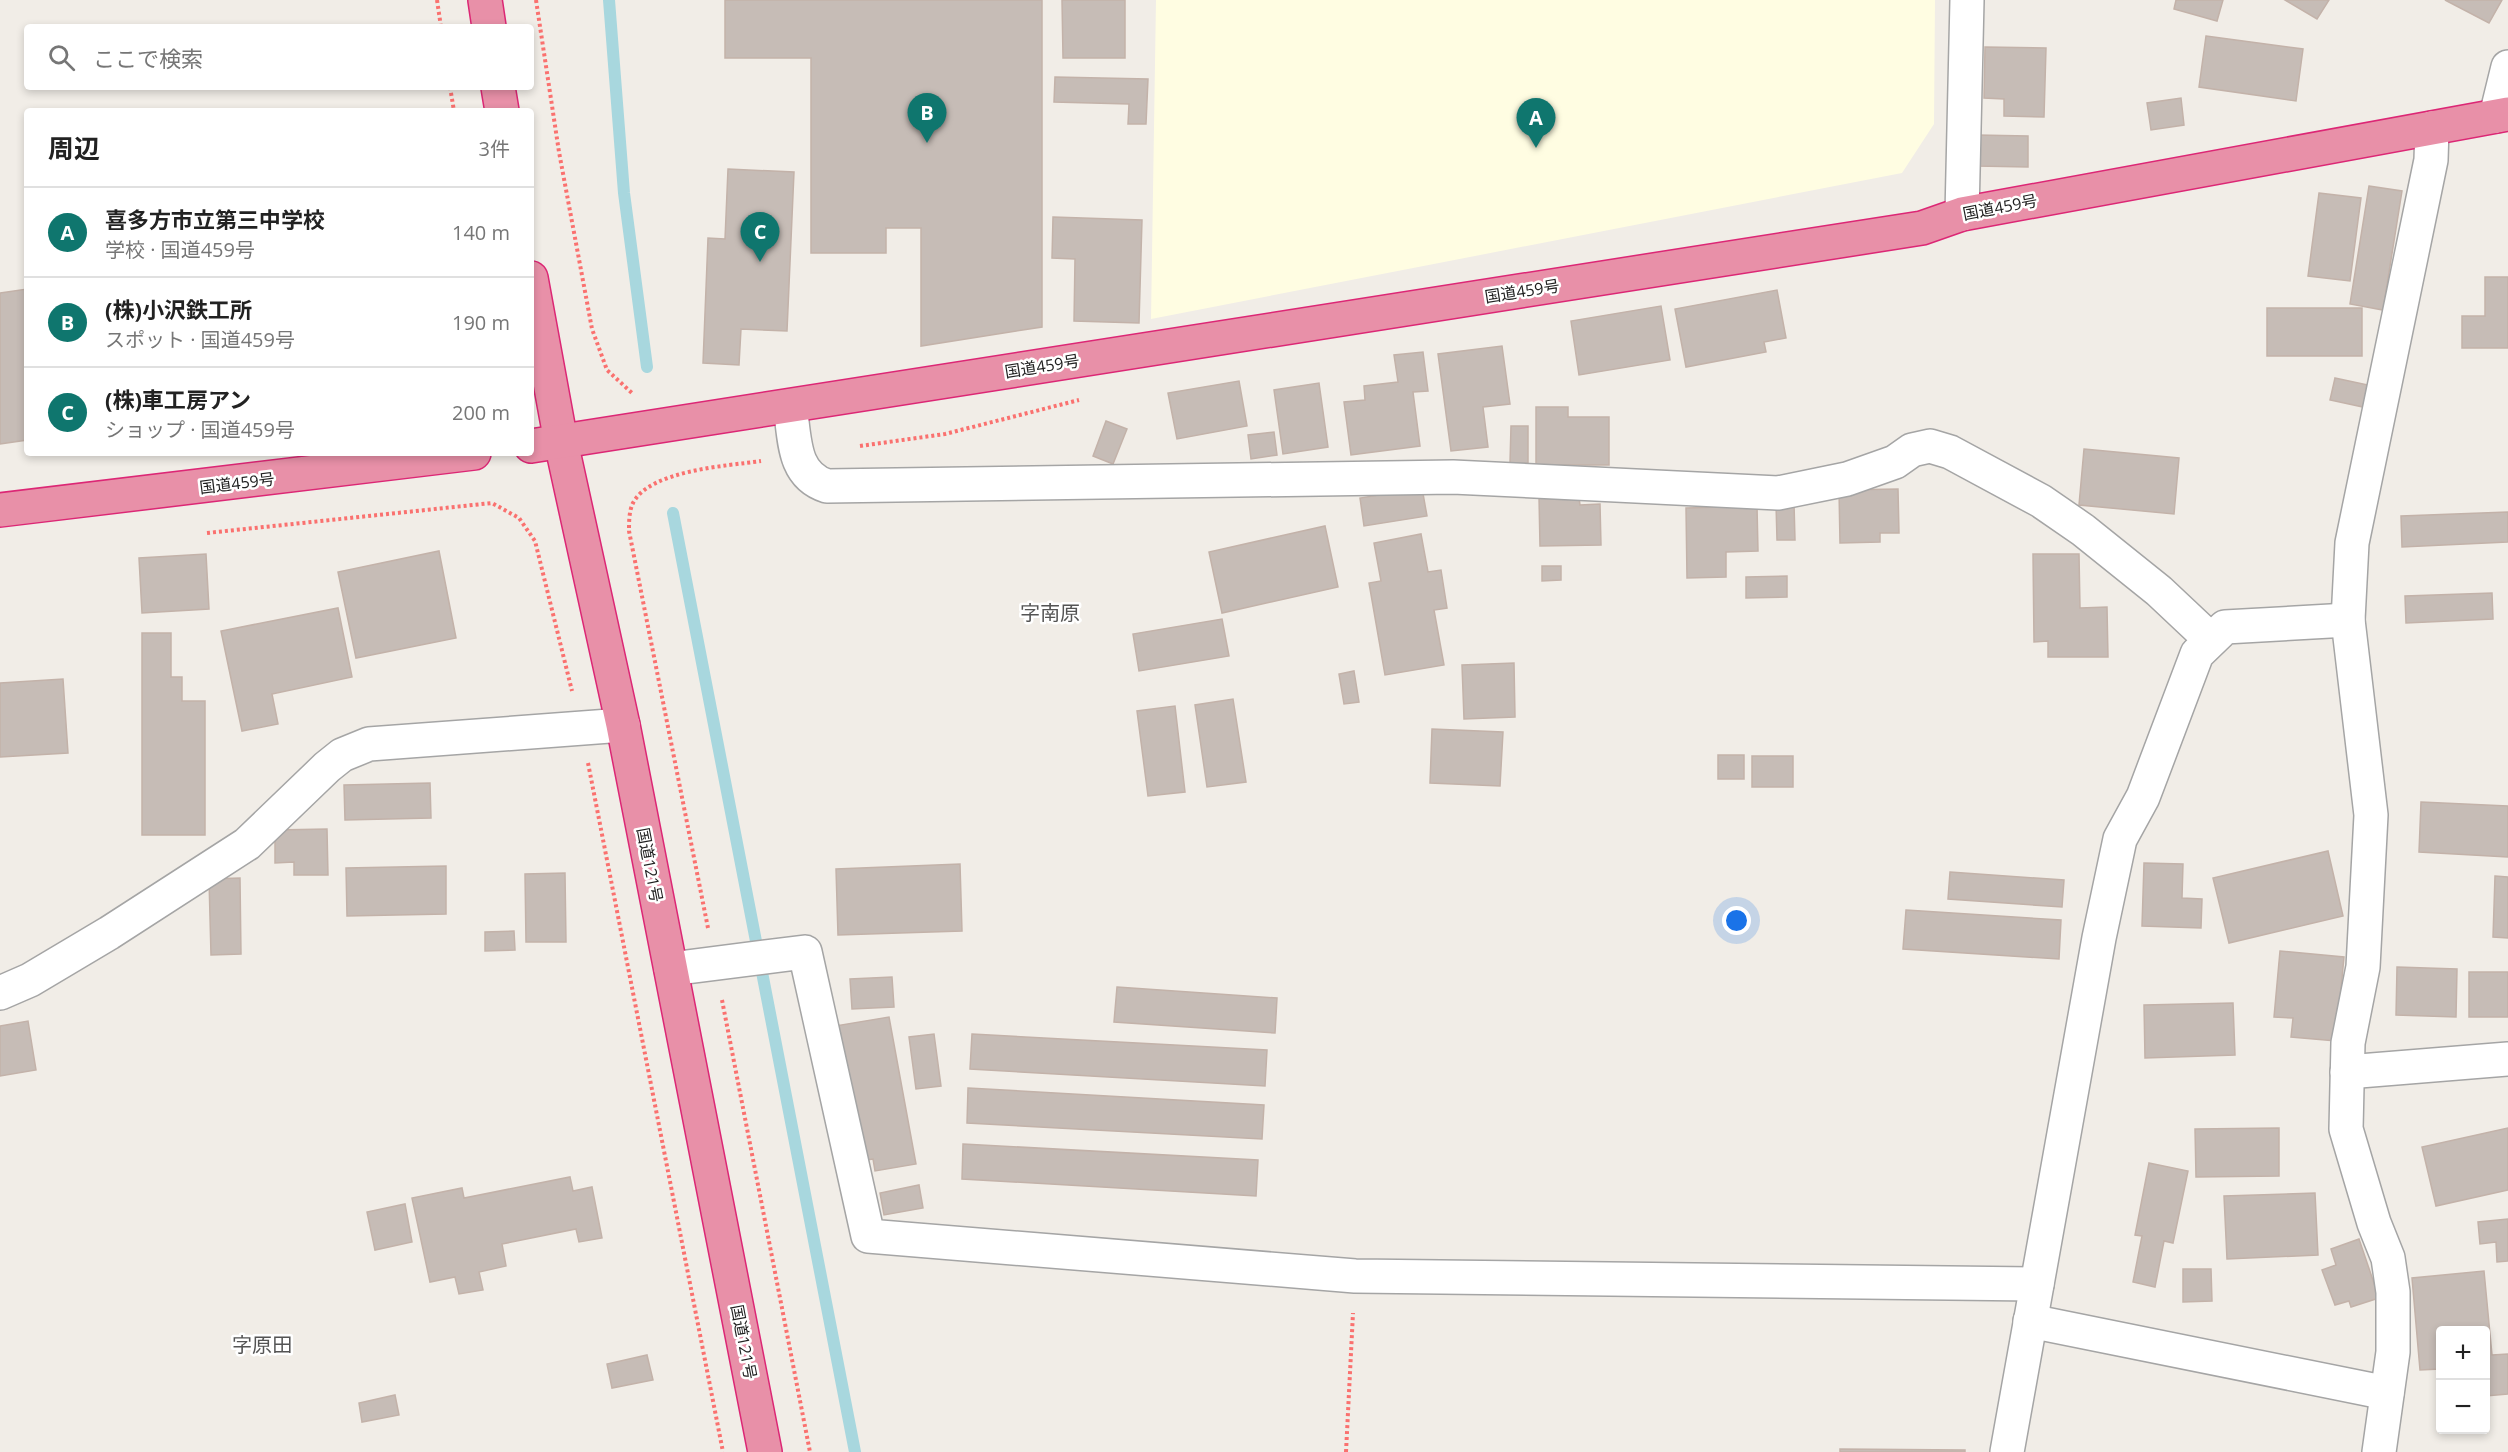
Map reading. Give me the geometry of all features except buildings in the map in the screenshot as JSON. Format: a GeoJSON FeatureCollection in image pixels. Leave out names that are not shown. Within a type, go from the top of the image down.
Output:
{"type":"FeatureCollection","features":[{"type":"Feature","properties":{"kind":"highway"},"geometry":{"type":"LineString","coordinates":[[485,0],[489,24]]}},
{"type":"Feature","properties":{"kind":"highway"},"geometry":{"type":"LineString","coordinates":[[498,90],[502,108]]}},
{"type":"Feature","properties":{"kind":"highway","name":"国道459号"},"geometry":{"type":"LineString","coordinates":[[546,444],[1922,228],[1962,214],[2502,115]]}},
{"type":"Feature","properties":{"kind":"highway","name":"国道121号"},"geometry":{"type":"LineString","coordinates":[[534,312],[546,444],[623,725],[765,1452]]}},
{"type":"Feature","properties":{"kind":"highway","name":"国道459号"},"geometry":{"type":"LineString","coordinates":[[0,510],[449,456]]}},
{"type":"Feature","properties":{"kind":"street"},"geometry":{"type":"LineString","coordinates":[[1962,214],[1967,0]]}},
{"type":"Feature","properties":{"kind":"street"},"geometry":{"type":"LineString","coordinates":[[2502,115],[2508,68]]}},
{"type":"Feature","properties":{"kind":"street"},"geometry":{"type":"LineString","coordinates":[[2379,1452],[2393,1352],[2390,1269],[2346,1129],[2348,1043],[2363,967],[2371,815],[2348,620],[2352,543],[2431,160],[2432,128]]}},
{"type":"Feature","properties":{"kind":"street"},"geometry":{"type":"LineString","coordinates":[[790,406],[798,455],[811,481],[827,486],[1453,477],[1778,493],[1847,479],[1895,462],[1912,450],[1930,446],[1950,452],[2041,501],[2113,552],[2210,639]]}},
{"type":"Feature","properties":{"kind":"street"},"geometry":{"type":"LineString","coordinates":[[2007,1452],[2099,938],[2120,839],[2143,797],[2197,654],[2210,639],[2225,627],[2348,620]]}},
{"type":"Feature","properties":{"kind":"street"},"geometry":{"type":"LineString","coordinates":[[0,993],[30,980],[109,933],[247,844],[342,755],[369,744],[623,725]]}},
{"type":"Feature","properties":{"kind":"street"},"geometry":{"type":"LineString","coordinates":[[671,969],[806,952],[868,1236],[1355,1276],[2037,1284]]}},
{"type":"Feature","properties":{"kind":"street"},"geometry":{"type":"LineString","coordinates":[[2347,1072],[2508,1059]]}},
{"type":"Feature","properties":{"kind":"street"},"geometry":{"type":"LineString","coordinates":[[2030,1320],[2387,1393]]}},
{"type":"Feature","properties":{"kind":"path"},"geometry":{"type":"LineString","coordinates":[[437,0],[441,24]]}},
{"type":"Feature","properties":{"kind":"path"},"geometry":{"type":"LineString","coordinates":[[536,0],[559,152],[591,329],[607,370],[618,382],[635,394]]}},
{"type":"Feature","properties":{"kind":"path"},"geometry":{"type":"LineString","coordinates":[[450,90],[454,108]]}},
{"type":"Feature","properties":{"kind":"path"},"geometry":{"type":"LineString","coordinates":[[854,447],[945,434],[1082,400]]}},
{"type":"Feature","properties":{"kind":"path"},"geometry":{"type":"LineString","coordinates":[[798,455],[700,470],[667,478],[646,489],[633,502],[628,531],[810,1452]]}},
{"type":"Feature","properties":{"kind":"path"},"geometry":{"type":"LineString","coordinates":[[207,533],[492,503],[519,518],[535,541],[581,728],[723,1452]]}},
{"type":"Feature","properties":{"kind":"path"},"geometry":{"type":"LineString","coordinates":[[1346,1452],[1355,1276]]}},
{"type":"Feature","properties":{"kind":"shaded area"},"geometry":{"type":"Polygon","coordinates":[[[1156,0],[1935,0],[1934,124],[1902,173],[1151,319],[1156,0]]]}},
{"type":"Feature","properties":{"kind":"waterway"},"geometry":{"type":"LineString","coordinates":[[609,0],[624,193],[647,367]]}},
{"type":"Feature","properties":{"kind":"waterway"},"geometry":{"type":"LineString","coordinates":[[673,513],[855,1452]]}},
{"type":"Feature","properties":{"kind":"place","name":"(株)小沢鉄工所"},"geometry":{"type":"Point","coordinates":[927,143]}},
{"type":"Feature","properties":{"kind":"place","name":"喜多方市立第三中学校"},"geometry":{"type":"Point","coordinates":[1536,148]}},
{"type":"Feature","properties":{"kind":"place","name":"(株)車工房アン"},"geometry":{"type":"Point","coordinates":[760,262]}},
{"type":"Feature","properties":{"kind":"district","name":"字南原"},"geometry":{"type":"Point","coordinates":[1050,613]}},
{"type":"Feature","properties":{"kind":"district","name":"字原田"},"geometry":{"type":"Point","coordinates":[262,1345]}}]}
